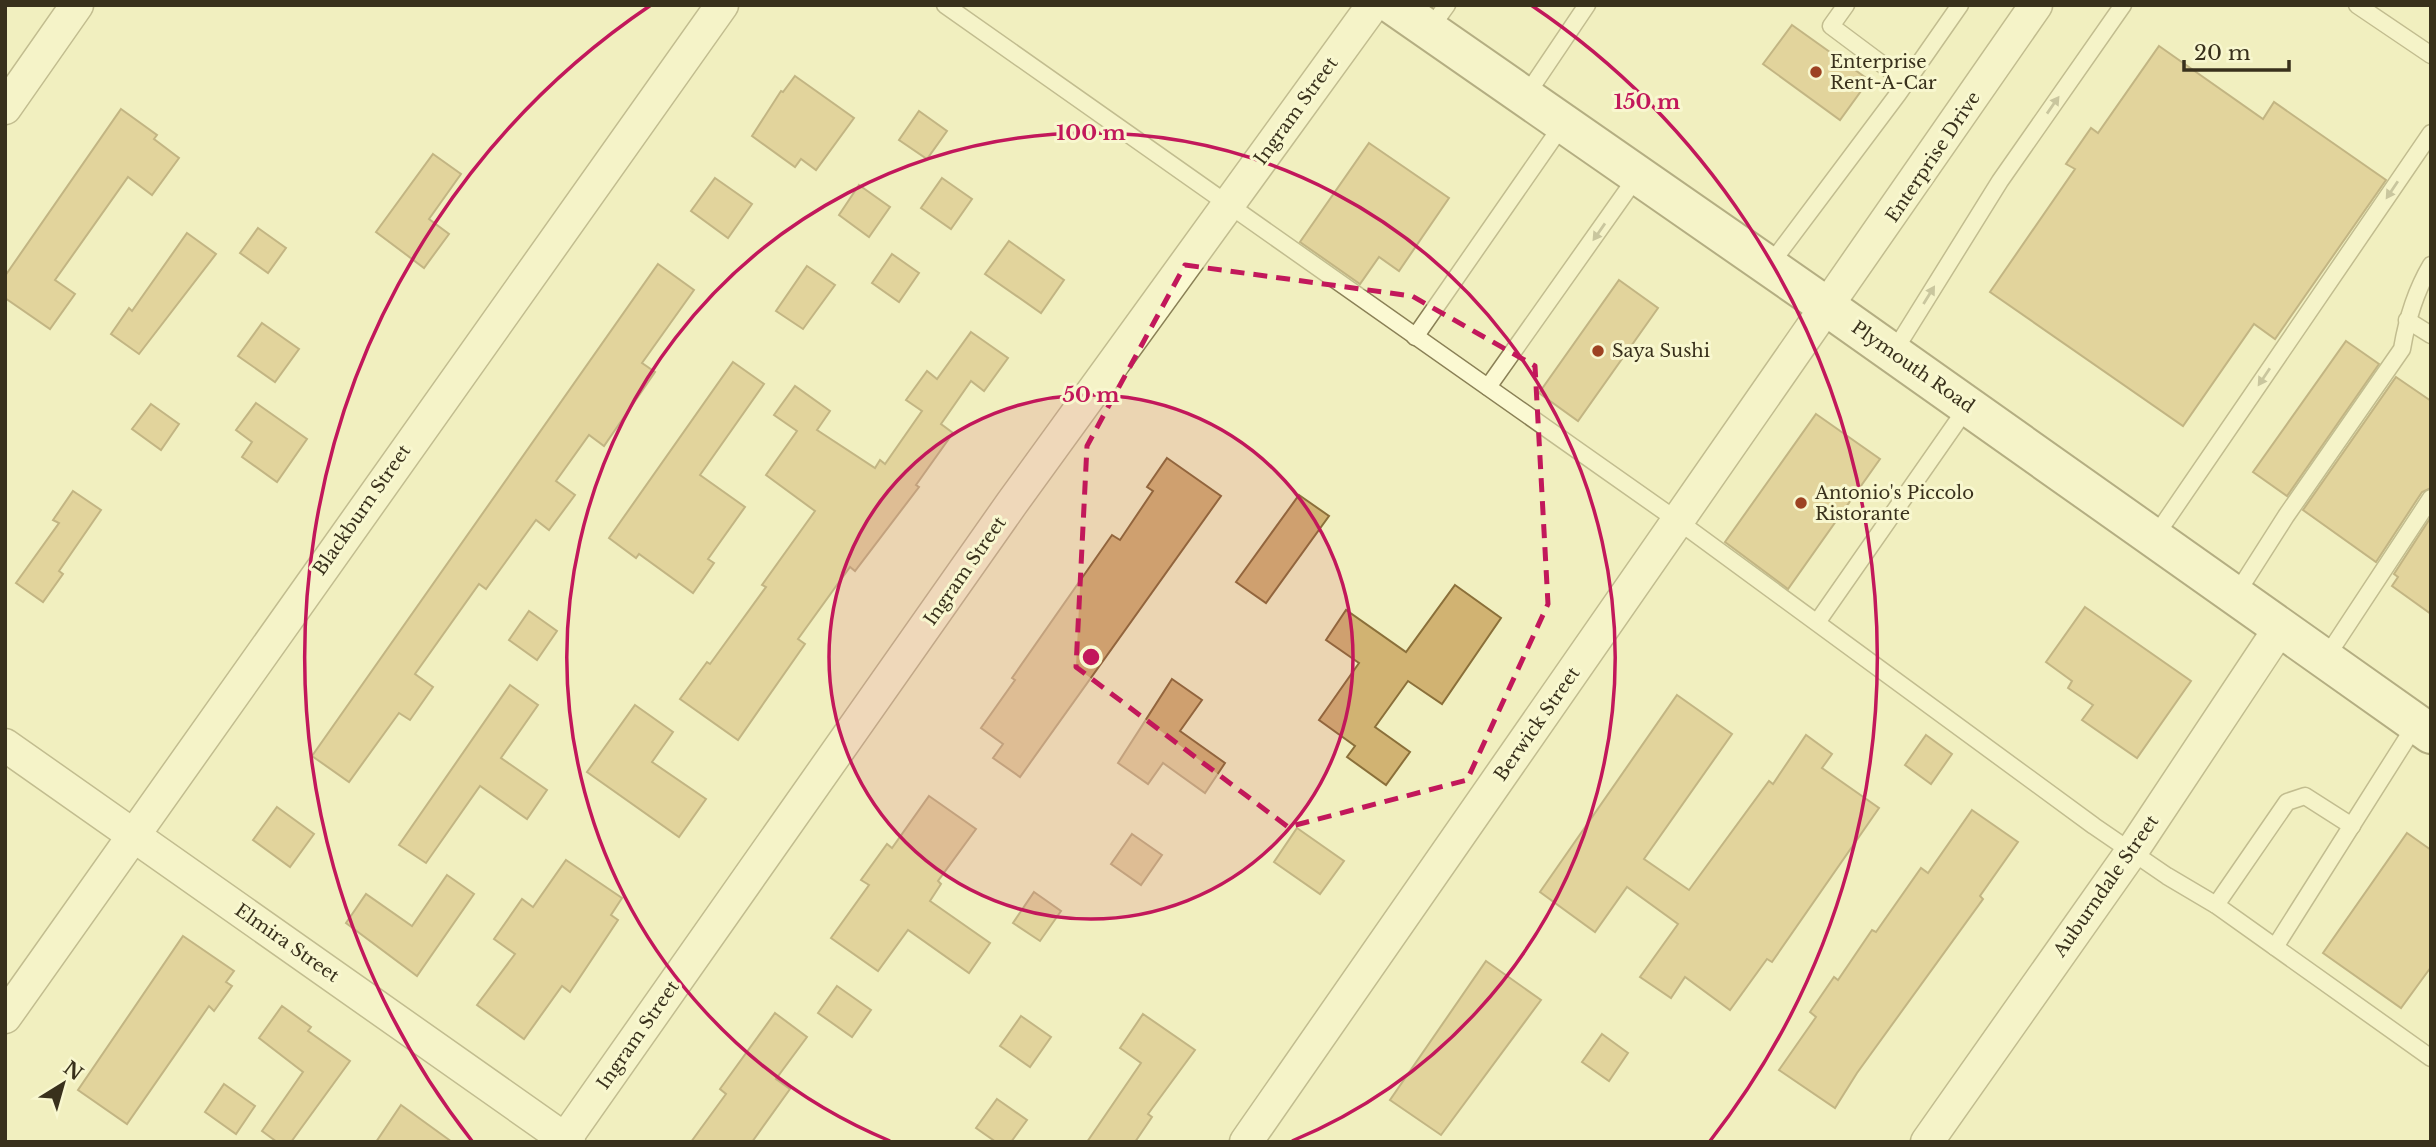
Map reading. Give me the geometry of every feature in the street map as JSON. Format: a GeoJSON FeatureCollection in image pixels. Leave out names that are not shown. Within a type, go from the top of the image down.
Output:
{"type":"FeatureCollection","features":[{"type":"Feature","properties":{"kind":"main road","name":"Plymouth Road"},"geometry":{"type":"LineString","coordinates":[[1393,5],[1438,18],[1525,97],[1829,308],[2424,729]]}},
{"type":"Feature","properties":{"kind":"street"},"geometry":{"type":"LineString","coordinates":[[5,108],[77,5]]}},
{"type":"Feature","properties":{"kind":"street","name":"Blackburn Street"},"geometry":{"type":"LineString","coordinates":[[5,1017],[722,5]]}},
{"type":"Feature","properties":{"kind":"street","name":"Ingram Street"},"geometry":{"type":"LineString","coordinates":[[565,1141],[1012,503],[1373,5]]}},
{"type":"Feature","properties":{"kind":"street","name":"Enterprise Drive"},"geometry":{"type":"LineString","coordinates":[[1829,308],[2036,5]]}},
{"type":"Feature","properties":{"kind":"street","name":"Berwick Street"},"geometry":{"type":"LineString","coordinates":[[1246,1142],[1829,308]]}},
{"type":"Feature","properties":{"kind":"street","name":"Auburndale Street"},"geometry":{"type":"LineString","coordinates":[[1927,1142],[2132,851],[2280,628]]}},
{"type":"Feature","properties":{"kind":"street","name":"Elmira Street"},"geometry":{"type":"LineString","coordinates":[[5,745],[565,1141]]}},
{"type":"Feature","properties":{"kind":"lane"},"geometry":{"type":"LineString","coordinates":[[945,5],[1678,521],[2132,851],[2216,905],[2431,1058]]}},
{"type":"Feature","properties":{"kind":"lane"},"geometry":{"type":"LineString","coordinates":[[1525,97],[1587,5]]}},
{"type":"Feature","properties":{"kind":"lane"},"geometry":{"type":"LineString","coordinates":[[1846,5],[1831,26],[1906,82]]}},
{"type":"Feature","properties":{"kind":"lane"},"geometry":{"type":"LineString","coordinates":[[1769,266],[1960,5]]}},
{"type":"Feature","properties":{"kind":"lane"},"geometry":{"type":"LineString","coordinates":[[1893,353],[2000,181],[2123,5]]}},
{"type":"Feature","properties":{"kind":"lane"},"geometry":{"type":"LineString","coordinates":[[2357,5],[2431,55]]}},
{"type":"Feature","properties":{"kind":"lane"},"geometry":{"type":"LineString","coordinates":[[1415,337],[1563,124]]}},
{"type":"Feature","properties":{"kind":"lane"},"geometry":{"type":"LineString","coordinates":[[2154,538],[2431,133]]}},
{"type":"Feature","properties":{"kind":"lane"},"geometry":{"type":"LineString","coordinates":[[1488,387],[1638,175]]}},
{"type":"Feature","properties":{"kind":"lane"},"geometry":{"type":"LineString","coordinates":[[2235,596],[2286,516],[2402,349],[2407,320],[2419,286],[2431,265]]}},
{"type":"Feature","properties":{"kind":"lane"},"geometry":{"type":"LineString","coordinates":[[2407,320],[2431,335]]}},
{"type":"Feature","properties":{"kind":"lane"},"geometry":{"type":"LineString","coordinates":[[1818,621],[1968,406]]}},
{"type":"Feature","properties":{"kind":"lane"},"geometry":{"type":"LineString","coordinates":[[2325,659],[2431,498]]}},
{"type":"Feature","properties":{"kind":"lane"},"geometry":{"type":"LineString","coordinates":[[2275,947],[2352,826],[2424,729]]}},
{"type":"Feature","properties":{"kind":"lane"},"geometry":{"type":"LineString","coordinates":[[2216,905],[2287,802],[2305,796],[2352,826]]}},
{"type":"Feature","properties":{"kind":"highlighted area"},"geometry":{"type":"Polygon","coordinates":[[[1185,265],[1412,296],[1535,366],[1548,604],[1467,780],[1288,827],[1076,667],[1087,446],[1185,265]]]}},
{"type":"Feature","properties":{"kind":"building","name":"Enterprise Rent-A-Car"},"geometry":{"type":"Polygon","coordinates":[[[1792,25],[1869,80],[1840,120],[1763,64],[1792,25]]]}},
{"type":"Feature","properties":{"kind":"building"},"geometry":{"type":"Polygon","coordinates":[[[2159,46],[2263,119],[2274,102],[2386,180],[2275,339],[2254,324],[2183,426],[1990,292],[2075,169],[2066,164],[2091,128],[2098,133],[2159,46]]]}},
{"type":"Feature","properties":{"kind":"building"},"geometry":{"type":"Polygon","coordinates":[[[795,76],[854,118],[816,170],[801,159],[795,167],[752,136],[781,91],[783,92],[795,76]]]}},
{"type":"Feature","properties":{"kind":"building"},"geometry":{"type":"Polygon","coordinates":[[[121,109],[157,135],[154,139],[179,158],[152,195],[128,177],[55,280],[75,294],[50,329],[5,298],[5,276],[121,109]]]}},
{"type":"Feature","properties":{"kind":"building"},"geometry":{"type":"Polygon","coordinates":[[[919,111],[947,131],[927,159],[899,140],[919,111]]]}},
{"type":"Feature","properties":{"kind":"building"},"geometry":{"type":"Polygon","coordinates":[[[1369,143],[1449,198],[1399,271],[1379,257],[1360,284],[1300,242],[1369,143]]]}},
{"type":"Feature","properties":{"kind":"building"},"geometry":{"type":"Polygon","coordinates":[[[433,154],[461,174],[429,219],[449,234],[424,268],[376,232],[433,154]]]}},
{"type":"Feature","properties":{"kind":"building"},"geometry":{"type":"Polygon","coordinates":[[[715,178],[752,204],[728,238],[691,211],[715,178]]]}},
{"type":"Feature","properties":{"kind":"building"},"geometry":{"type":"Polygon","coordinates":[[[942,178],[972,199],[951,229],[921,208],[942,178]]]}},
{"type":"Feature","properties":{"kind":"building"},"geometry":{"type":"Polygon","coordinates":[[[859,185],[890,207],[869,237],[839,215],[859,185]]]}},
{"type":"Feature","properties":{"kind":"building"},"geometry":{"type":"Polygon","coordinates":[[[258,228],[286,248],[268,273],[240,253],[258,228]]]}},
{"type":"Feature","properties":{"kind":"building"},"geometry":{"type":"Polygon","coordinates":[[[187,233],[216,254],[139,354],[111,334],[129,308],[132,311],[187,233]]]}},
{"type":"Feature","properties":{"kind":"building"},"geometry":{"type":"Polygon","coordinates":[[[1009,241],[1064,280],[1041,313],[985,274],[1009,241]]]}},
{"type":"Feature","properties":{"kind":"building"},"geometry":{"type":"Polygon","coordinates":[[[892,254],[919,273],[899,302],[872,283],[892,254]]]}},
{"type":"Feature","properties":{"kind":"building"},"geometry":{"type":"Polygon","coordinates":[[[658,264],[694,290],[642,363],[655,372],[604,446],[589,435],[556,481],[575,495],[549,530],[536,520],[486,589],[479,584],[415,674],[433,687],[410,720],[399,713],[349,782],[312,756],[658,264]]]}},
{"type":"Feature","properties":{"kind":"building"},"geometry":{"type":"Polygon","coordinates":[[[807,266],[835,285],[803,329],[776,311],[807,266]]]}},
{"type":"Feature","properties":{"kind":"building","name":"Saya Sushi"},"geometry":{"type":"Polygon","coordinates":[[[1619,280],[1658,308],[1578,421],[1539,393],[1619,280]]]}},
{"type":"Feature","properties":{"kind":"building"},"geometry":{"type":"Polygon","coordinates":[[[262,323],[299,349],[275,382],[238,356],[262,323]]]}},
{"type":"Feature","properties":{"kind":"building"},"geometry":{"type":"Polygon","coordinates":[[[971,332],[1008,358],[984,391],[971,381],[941,424],[953,433],[916,485],[919,487],[855,571],[850,567],[798,639],[805,644],[738,740],[680,699],[707,662],[710,664],[766,587],[762,585],[815,511],[766,475],[797,431],[774,415],[795,386],[830,411],[817,430],[875,468],[880,460],[885,464],[922,411],[906,400],[927,371],[937,379],[971,332]]]}},
{"type":"Feature","properties":{"kind":"building"},"geometry":{"type":"Polygon","coordinates":[[[2346,341],[2379,364],[2287,496],[2253,472],[2346,341]]]}},
{"type":"Feature","properties":{"kind":"building"},"geometry":{"type":"Polygon","coordinates":[[[733,362],[764,384],[700,475],[745,507],[708,559],[714,563],[693,593],[639,554],[636,558],[609,538],[733,362]]]}},
{"type":"Feature","properties":{"kind":"building"},"geometry":{"type":"Polygon","coordinates":[[[2396,377],[2431,401],[2431,488],[2422,492],[2376,562],[2303,510],[2396,377]]]}},
{"type":"Feature","properties":{"kind":"building"},"geometry":{"type":"Polygon","coordinates":[[[256,403],[307,439],[277,482],[242,457],[252,442],[236,430],[256,403]]]}},
{"type":"Feature","properties":{"kind":"building"},"geometry":{"type":"Polygon","coordinates":[[[151,404],[179,424],[161,450],[132,429],[151,404]]]}},
{"type":"Feature","properties":{"kind":"building","name":"Antonio's Piccolo Ristorante"},"geometry":{"type":"Polygon","coordinates":[[[1816,414],[1880,459],[1788,589],[1725,542],[1816,414]]]}},
{"type":"Feature","properties":{"kind":"building"},"geometry":{"type":"Polygon","coordinates":[[[1167,458],[1221,496],[1020,777],[993,758],[1003,744],[981,728],[1015,680],[1012,678],[1112,535],[1120,540],[1153,491],[1147,487],[1167,458]]]}},
{"type":"Feature","properties":{"kind":"building"},"geometry":{"type":"Polygon","coordinates":[[[73,491],[101,510],[59,571],[63,574],[43,602],[16,583],[59,523],[53,520],[73,491]]]}},
{"type":"Feature","properties":{"kind":"building"},"geometry":{"type":"Polygon","coordinates":[[[1299,495],[1329,516],[1266,603],[1236,582],[1299,495]]]}},
{"type":"Feature","properties":{"kind":"building"},"geometry":{"type":"Polygon","coordinates":[[[2431,517],[2431,614],[2392,586],[2398,577],[2394,574],[2431,517]]]}},
{"type":"Feature","properties":{"kind":"building"},"geometry":{"type":"Polygon","coordinates":[[[1455,585],[1501,618],[1442,704],[1408,681],[1375,727],[1410,752],[1386,785],[1347,757],[1355,746],[1319,720],[1359,663],[1326,640],[1346,610],[1406,652],[1455,585]]]}},
{"type":"Feature","properties":{"kind":"building"},"geometry":{"type":"Polygon","coordinates":[[[2085,607],[2191,681],[2137,758],[2082,720],[2093,705],[2068,688],[2072,681],[2046,662],[2085,607]]]}},
{"type":"Feature","properties":{"kind":"building"},"geometry":{"type":"Polygon","coordinates":[[[529,611],[557,631],[537,660],[509,640],[529,611]]]}},
{"type":"Feature","properties":{"kind":"building"},"geometry":{"type":"Polygon","coordinates":[[[1172,679],[1202,700],[1180,731],[1225,763],[1205,793],[1163,763],[1148,784],[1118,763],[1172,679]]]}},
{"type":"Feature","properties":{"kind":"building"},"geometry":{"type":"Polygon","coordinates":[[[510,685],[538,705],[501,758],[547,790],[527,819],[480,786],[426,863],[399,845],[510,685]]]}},
{"type":"Feature","properties":{"kind":"building"},"geometry":{"type":"Polygon","coordinates":[[[1677,695],[1732,734],[1644,859],[1689,890],[1769,781],[1773,784],[1806,735],[1832,754],[1822,768],[1879,808],[1772,962],[1767,959],[1730,1010],[1685,977],[1671,998],[1640,977],[1678,924],[1627,887],[1595,932],[1540,892],[1677,695]]]}},
{"type":"Feature","properties":{"kind":"building"},"geometry":{"type":"Polygon","coordinates":[[[635,705],[673,732],[652,762],[706,799],[679,837],[587,772],[635,705]]]}},
{"type":"Feature","properties":{"kind":"building"},"geometry":{"type":"Polygon","coordinates":[[[1926,735],[1952,754],[1931,784],[1905,765],[1926,735]]]}},
{"type":"Feature","properties":{"kind":"building"},"geometry":{"type":"Polygon","coordinates":[[[929,796],[976,829],[938,881],[941,884],[930,901],[990,943],[969,973],[908,930],[878,971],[831,938],[869,885],[861,880],[887,844],[892,848],[929,796]]]}},
{"type":"Feature","properties":{"kind":"building"},"geometry":{"type":"Polygon","coordinates":[[[277,807],[314,834],[290,867],[253,840],[277,807]]]}},
{"type":"Feature","properties":{"kind":"building"},"geometry":{"type":"Polygon","coordinates":[[[1972,810],[2018,842],[1980,896],[1983,899],[1857,1073],[1835,1108],[1779,1070],[1816,1017],[1810,1012],[1834,977],[1838,980],[1872,930],[1876,932],[1921,868],[1928,873],[1972,810]]]}},
{"type":"Feature","properties":{"kind":"building"},"geometry":{"type":"Polygon","coordinates":[[[1297,828],[1344,861],[1320,894],[1274,862],[1297,828]]]}},
{"type":"Feature","properties":{"kind":"building"},"geometry":{"type":"Polygon","coordinates":[[[2407,833],[2431,850],[2431,967],[2401,1008],[2323,953],[2407,833]]]}},
{"type":"Feature","properties":{"kind":"building"},"geometry":{"type":"Polygon","coordinates":[[[1132,834],[1162,855],[1141,885],[1111,864],[1132,834]]]}},
{"type":"Feature","properties":{"kind":"building"},"geometry":{"type":"Polygon","coordinates":[[[566,860],[622,898],[611,915],[618,920],[570,992],[562,986],[524,1039],[477,1005],[515,954],[494,939],[522,899],[533,907],[566,860]]]}},
{"type":"Feature","properties":{"kind":"building"},"geometry":{"type":"Polygon","coordinates":[[[447,875],[474,894],[417,976],[346,923],[366,894],[412,926],[447,875]]]}},
{"type":"Feature","properties":{"kind":"building"},"geometry":{"type":"Polygon","coordinates":[[[1034,892],[1061,911],[1040,941],[1013,923],[1034,892]]]}},
{"type":"Feature","properties":{"kind":"building"},"geometry":{"type":"Polygon","coordinates":[[[183,936],[234,971],[226,982],[232,986],[214,1011],[209,1006],[127,1124],[78,1090],[183,936]]]}},
{"type":"Feature","properties":{"kind":"building"},"geometry":{"type":"Polygon","coordinates":[[[1486,961],[1541,1000],[1441,1135],[1390,1100],[1486,961]]]}},
{"type":"Feature","properties":{"kind":"building"},"geometry":{"type":"Polygon","coordinates":[[[837,986],[871,1010],[852,1037],[818,1013],[837,986]]]}},
{"type":"Feature","properties":{"kind":"building"},"geometry":{"type":"Polygon","coordinates":[[[282,1006],[311,1027],[308,1031],[350,1061],[291,1142],[277,1142],[262,1131],[303,1072],[259,1038],[282,1006]]]}},
{"type":"Feature","properties":{"kind":"building"},"geometry":{"type":"Polygon","coordinates":[[[775,1013],[807,1037],[776,1079],[790,1089],[752,1142],[691,1142],[726,1094],[720,1089],[775,1013]]]}},
{"type":"Feature","properties":{"kind":"building"},"geometry":{"type":"Polygon","coordinates":[[[1143,1014],[1195,1050],[1148,1114],[1152,1117],[1135,1142],[1087,1142],[1141,1063],[1120,1048],[1143,1014]]]}},
{"type":"Feature","properties":{"kind":"building"},"geometry":{"type":"Polygon","coordinates":[[[1021,1016],[1051,1037],[1030,1067],[1000,1046],[1021,1016]]]}},
{"type":"Feature","properties":{"kind":"building"},"geometry":{"type":"Polygon","coordinates":[[[1602,1034],[1628,1053],[1609,1081],[1582,1062],[1602,1034]]]}},
{"type":"Feature","properties":{"kind":"building"},"geometry":{"type":"Polygon","coordinates":[[[224,1084],[255,1106],[236,1134],[205,1112],[224,1084]]]}},
{"type":"Feature","properties":{"kind":"building"},"geometry":{"type":"Polygon","coordinates":[[[997,1099],[1027,1120],[1011,1142],[996,1142],[976,1128],[997,1099]]]}},
{"type":"Feature","properties":{"kind":"building"},"geometry":{"type":"Polygon","coordinates":[[[401,1105],[452,1142],[376,1142],[401,1105]]]}},
{"type":"Feature","properties":{"kind":"place","name":"Enterprise Rent-A-Car"},"geometry":{"type":"Point","coordinates":[1816,72]}},
{"type":"Feature","properties":{"kind":"place","name":"Saya Sushi"},"geometry":{"type":"Point","coordinates":[1598,351]}},
{"type":"Feature","properties":{"kind":"place","name":"Antonio's Piccolo Ristorante"},"geometry":{"type":"Point","coordinates":[1801,503]}}]}
